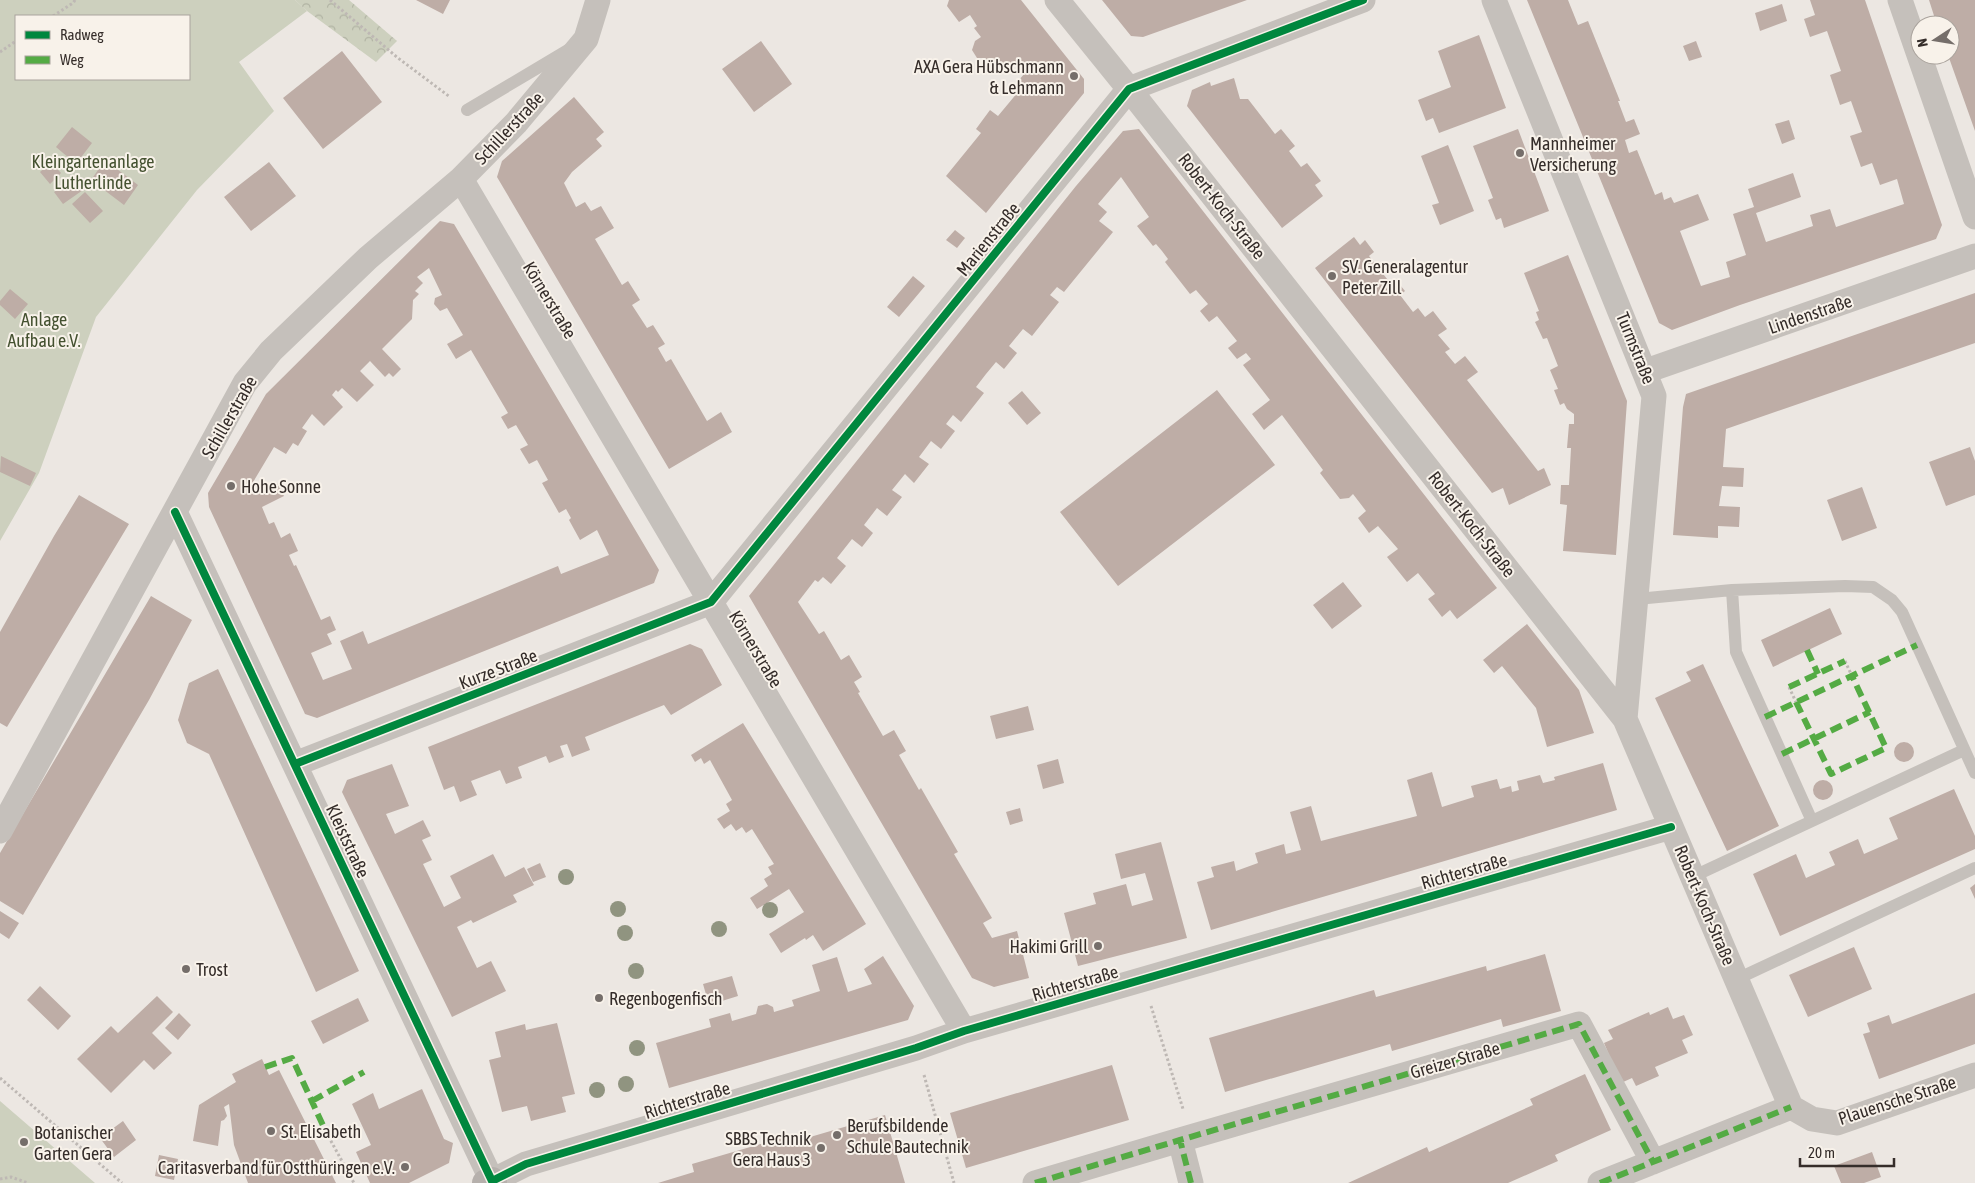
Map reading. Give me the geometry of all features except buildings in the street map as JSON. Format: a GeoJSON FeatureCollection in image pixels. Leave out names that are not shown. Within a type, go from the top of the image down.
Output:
{"type":"FeatureCollection","features":[{"type":"Feature","properties":{"kind":"street","name":"Schillerstraße"},"geometry":{"type":"LineString","coordinates":[[0,831],[245,383],[271,352],[368,258],[461,179],[516,123],[586,39],[598,0]]}},
{"type":"Feature","properties":{"kind":"street","name":"Robert-Koch-Straße"},"geometry":{"type":"LineString","coordinates":[[1057,0],[1625,719],[1792,1107]]}},
{"type":"Feature","properties":{"kind":"street"},"geometry":{"type":"LineString","coordinates":[[1129,89],[1364,0]]}},
{"type":"Feature","properties":{"kind":"street","name":"Turmstraße"},"geometry":{"type":"LineString","coordinates":[[1494,0],[1646,371],[1654,396],[1625,719]]}},
{"type":"Feature","properties":{"kind":"street"},"geometry":{"type":"LineString","coordinates":[[1900,0],[1975,217]]}},
{"type":"Feature","properties":{"kind":"street","name":"Marienstraße"},"geometry":{"type":"LineString","coordinates":[[711,602],[1129,89]]}},
{"type":"Feature","properties":{"kind":"street","name":"Körnerstraße"},"geometry":{"type":"LineString","coordinates":[[461,179],[964,1031]]}},
{"type":"Feature","properties":{"kind":"street","name":"Lindenstraße"},"geometry":{"type":"LineString","coordinates":[[1646,371],[1975,256]]}},
{"type":"Feature","properties":{"kind":"street","name":"Kleiststraße"},"geometry":{"type":"LineString","coordinates":[[175,512],[490,1182]]}},
{"type":"Feature","properties":{"kind":"street","name":"Kurze Straße"},"geometry":{"type":"LineString","coordinates":[[295,764],[711,602]]}},
{"type":"Feature","properties":{"kind":"street","name":"Richterstraße"},"geometry":{"type":"LineString","coordinates":[[490,1182],[526,1164],[916,1048],[964,1031],[1671,827]]}},
{"type":"Feature","properties":{"kind":"street","name":"Greizer Straße"},"geometry":{"type":"LineString","coordinates":[[1034,1183],[1579,1024],[1652,1162]]}},
{"type":"Feature","properties":{"kind":"street","name":"Plauensche Straße"},"geometry":{"type":"LineString","coordinates":[[1792,1107],[1812,1119],[1836,1123],[1975,1075]]}},
{"type":"Feature","properties":{"kind":"street"},"geometry":{"type":"LineString","coordinates":[[1600,1183],[1792,1107]]}},
{"type":"Feature","properties":{"kind":"street"},"geometry":{"type":"LineString","coordinates":[[1186,1139],[1191,1183]]}},
{"type":"Feature","properties":{"kind":"lane"},"geometry":{"type":"LineString","coordinates":[[467,110],[586,39]]}},
{"type":"Feature","properties":{"kind":"lane"},"geometry":{"type":"LineString","coordinates":[[1637,599],[1732,590],[1845,586],[1873,587],[1892,600],[1902,612],[1975,773]]}},
{"type":"Feature","properties":{"kind":"lane"},"geometry":{"type":"LineString","coordinates":[[1732,590],[1736,652],[1812,821]]}},
{"type":"Feature","properties":{"kind":"lane"},"geometry":{"type":"LineString","coordinates":[[1692,877],[1964,750]]}},
{"type":"Feature","properties":{"kind":"lane"},"geometry":{"type":"LineString","coordinates":[[1737,979],[1975,868]]}},
{"type":"Feature","properties":{"kind":"path"},"geometry":{"type":"LineString","coordinates":[[55,15],[73,3],[74,0]]}},
{"type":"Feature","properties":{"kind":"path"},"geometry":{"type":"LineString","coordinates":[[330,0],[398,58],[467,110]]}},
{"type":"Feature","properties":{"kind":"path"},"geometry":{"type":"LineString","coordinates":[[0,52],[15,42]]}},
{"type":"Feature","properties":{"kind":"path"},"geometry":{"type":"LineString","coordinates":[[1845,661],[1852,676]]}},
{"type":"Feature","properties":{"kind":"path"},"geometry":{"type":"LineString","coordinates":[[1789,687],[1796,702]]}},
{"type":"Feature","properties":{"kind":"path"},"geometry":{"type":"LineString","coordinates":[[1142,979],[1186,1139]]}},
{"type":"Feature","properties":{"kind":"path"},"geometry":{"type":"LineString","coordinates":[[916,1048],[954,1183]]}},
{"type":"Feature","properties":{"kind":"path"},"geometry":{"type":"LineString","coordinates":[[0,1078],[122,1183]]}},
{"type":"Feature","properties":{"kind":"path"},"geometry":{"type":"LineString","coordinates":[[326,1132],[354,1183]]}},
{"type":"Feature","properties":{"kind":"path"},"geometry":{"type":"LineString","coordinates":[[0,1179],[11,1177],[28,1183]]}},
{"type":"Feature","properties":{"kind":"green space","name":"Kleingartenanlage Lutherlinde"},"geometry":{"type":"Polygon","coordinates":[[[0,0],[295,0],[307,11],[239,62],[274,111],[197,190],[96,317],[39,473],[0,541],[0,0]]]}},
{"type":"Feature","properties":{"kind":"green space"},"geometry":{"type":"Polygon","coordinates":[[[295,0],[349,0],[397,41],[376,62],[295,0]]]}},
{"type":"Feature","properties":{"kind":"green space","name":"Botanischer Garten Gera"},"geometry":{"type":"Polygon","coordinates":[[[0,1101],[95,1183],[0,1183],[0,1101]]]}},
{"type":"Feature","properties":{"kind":"marked path"},"geometry":{"type":"LineString","coordinates":[[1765,717],[1917,645]]}},
{"type":"Feature","properties":{"kind":"marked path"},"geometry":{"type":"LineString","coordinates":[[1807,650],[1818,674]]}},
{"type":"Feature","properties":{"kind":"marked path"},"geometry":{"type":"LineString","coordinates":[[1789,687],[1845,661]]}},
{"type":"Feature","properties":{"kind":"marked path"},"geometry":{"type":"LineString","coordinates":[[1796,702],[1831,774],[1886,748],[1852,676]]}},
{"type":"Feature","properties":{"kind":"marked path"},"geometry":{"type":"LineString","coordinates":[[1782,754],[1870,712]]}},
{"type":"Feature","properties":{"kind":"marked path"},"geometry":{"type":"LineString","coordinates":[[1191,1183],[1180,1140],[1579,1024],[1653,1162]]}},
{"type":"Feature","properties":{"kind":"marked path"},"geometry":{"type":"LineString","coordinates":[[265,1067],[292,1058],[326,1132]]}},
{"type":"Feature","properties":{"kind":"marked path"},"geometry":{"type":"LineString","coordinates":[[312,1101],[364,1072]]}},
{"type":"Feature","properties":{"kind":"marked path"},"geometry":{"type":"LineString","coordinates":[[1600,1183],[1791,1107]]}},
{"type":"Feature","properties":{"kind":"marked path"},"geometry":{"type":"LineString","coordinates":[[1035,1183],[1180,1140]]}},
{"type":"Feature","properties":{"kind":"cycle path"},"geometry":{"type":"LineString","coordinates":[[295,764],[711,602],[1129,89],[1363,0]]}},
{"type":"Feature","properties":{"kind":"cycle path"},"geometry":{"type":"LineString","coordinates":[[175,512],[492,1181],[526,1164],[916,1048],[964,1031],[1671,827]]}},
{"type":"Feature","properties":{"kind":"place","name":"AXA Gera Hübschmann & Lehmann"},"geometry":{"type":"Point","coordinates":[1074,76]}},
{"type":"Feature","properties":{"kind":"place","name":"Mannheimer Versicherung"},"geometry":{"type":"Point","coordinates":[1520,153]}},
{"type":"Feature","properties":{"kind":"place","name":"SV. Generalagentur Peter Zill"},"geometry":{"type":"Point","coordinates":[1332,276]}},
{"type":"Feature","properties":{"kind":"place","name":"Hohe Sonne"},"geometry":{"type":"Point","coordinates":[231,486]}},
{"type":"Feature","properties":{"kind":"place","name":"Hakimi Grill"},"geometry":{"type":"Point","coordinates":[1098,946]}},
{"type":"Feature","properties":{"kind":"place","name":"Trost"},"geometry":{"type":"Point","coordinates":[186,969]}},
{"type":"Feature","properties":{"kind":"place","name":"Regenbogenfisch"},"geometry":{"type":"Point","coordinates":[599,998]}},
{"type":"Feature","properties":{"kind":"place","name":"St. Elisabeth"},"geometry":{"type":"Point","coordinates":[271,1131]}},
{"type":"Feature","properties":{"kind":"place","name":"Berufsbildende Schule Bautechnik"},"geometry":{"type":"Point","coordinates":[837,1135]}},
{"type":"Feature","properties":{"kind":"place","name":"Botanischer Garten Gera"},"geometry":{"type":"Point","coordinates":[24,1142]}},
{"type":"Feature","properties":{"kind":"place","name":"SBBS Technik Gera Haus 3"},"geometry":{"type":"Point","coordinates":[821,1148]}},
{"type":"Feature","properties":{"kind":"place","name":"Caritasverband für Ostthüringen e.V."},"geometry":{"type":"Point","coordinates":[405,1167]}},
{"type":"Feature","properties":{"kind":"park label","name":"Anlage Aufbau e.V."},"geometry":{"type":"Point","coordinates":[44,329]}}]}
